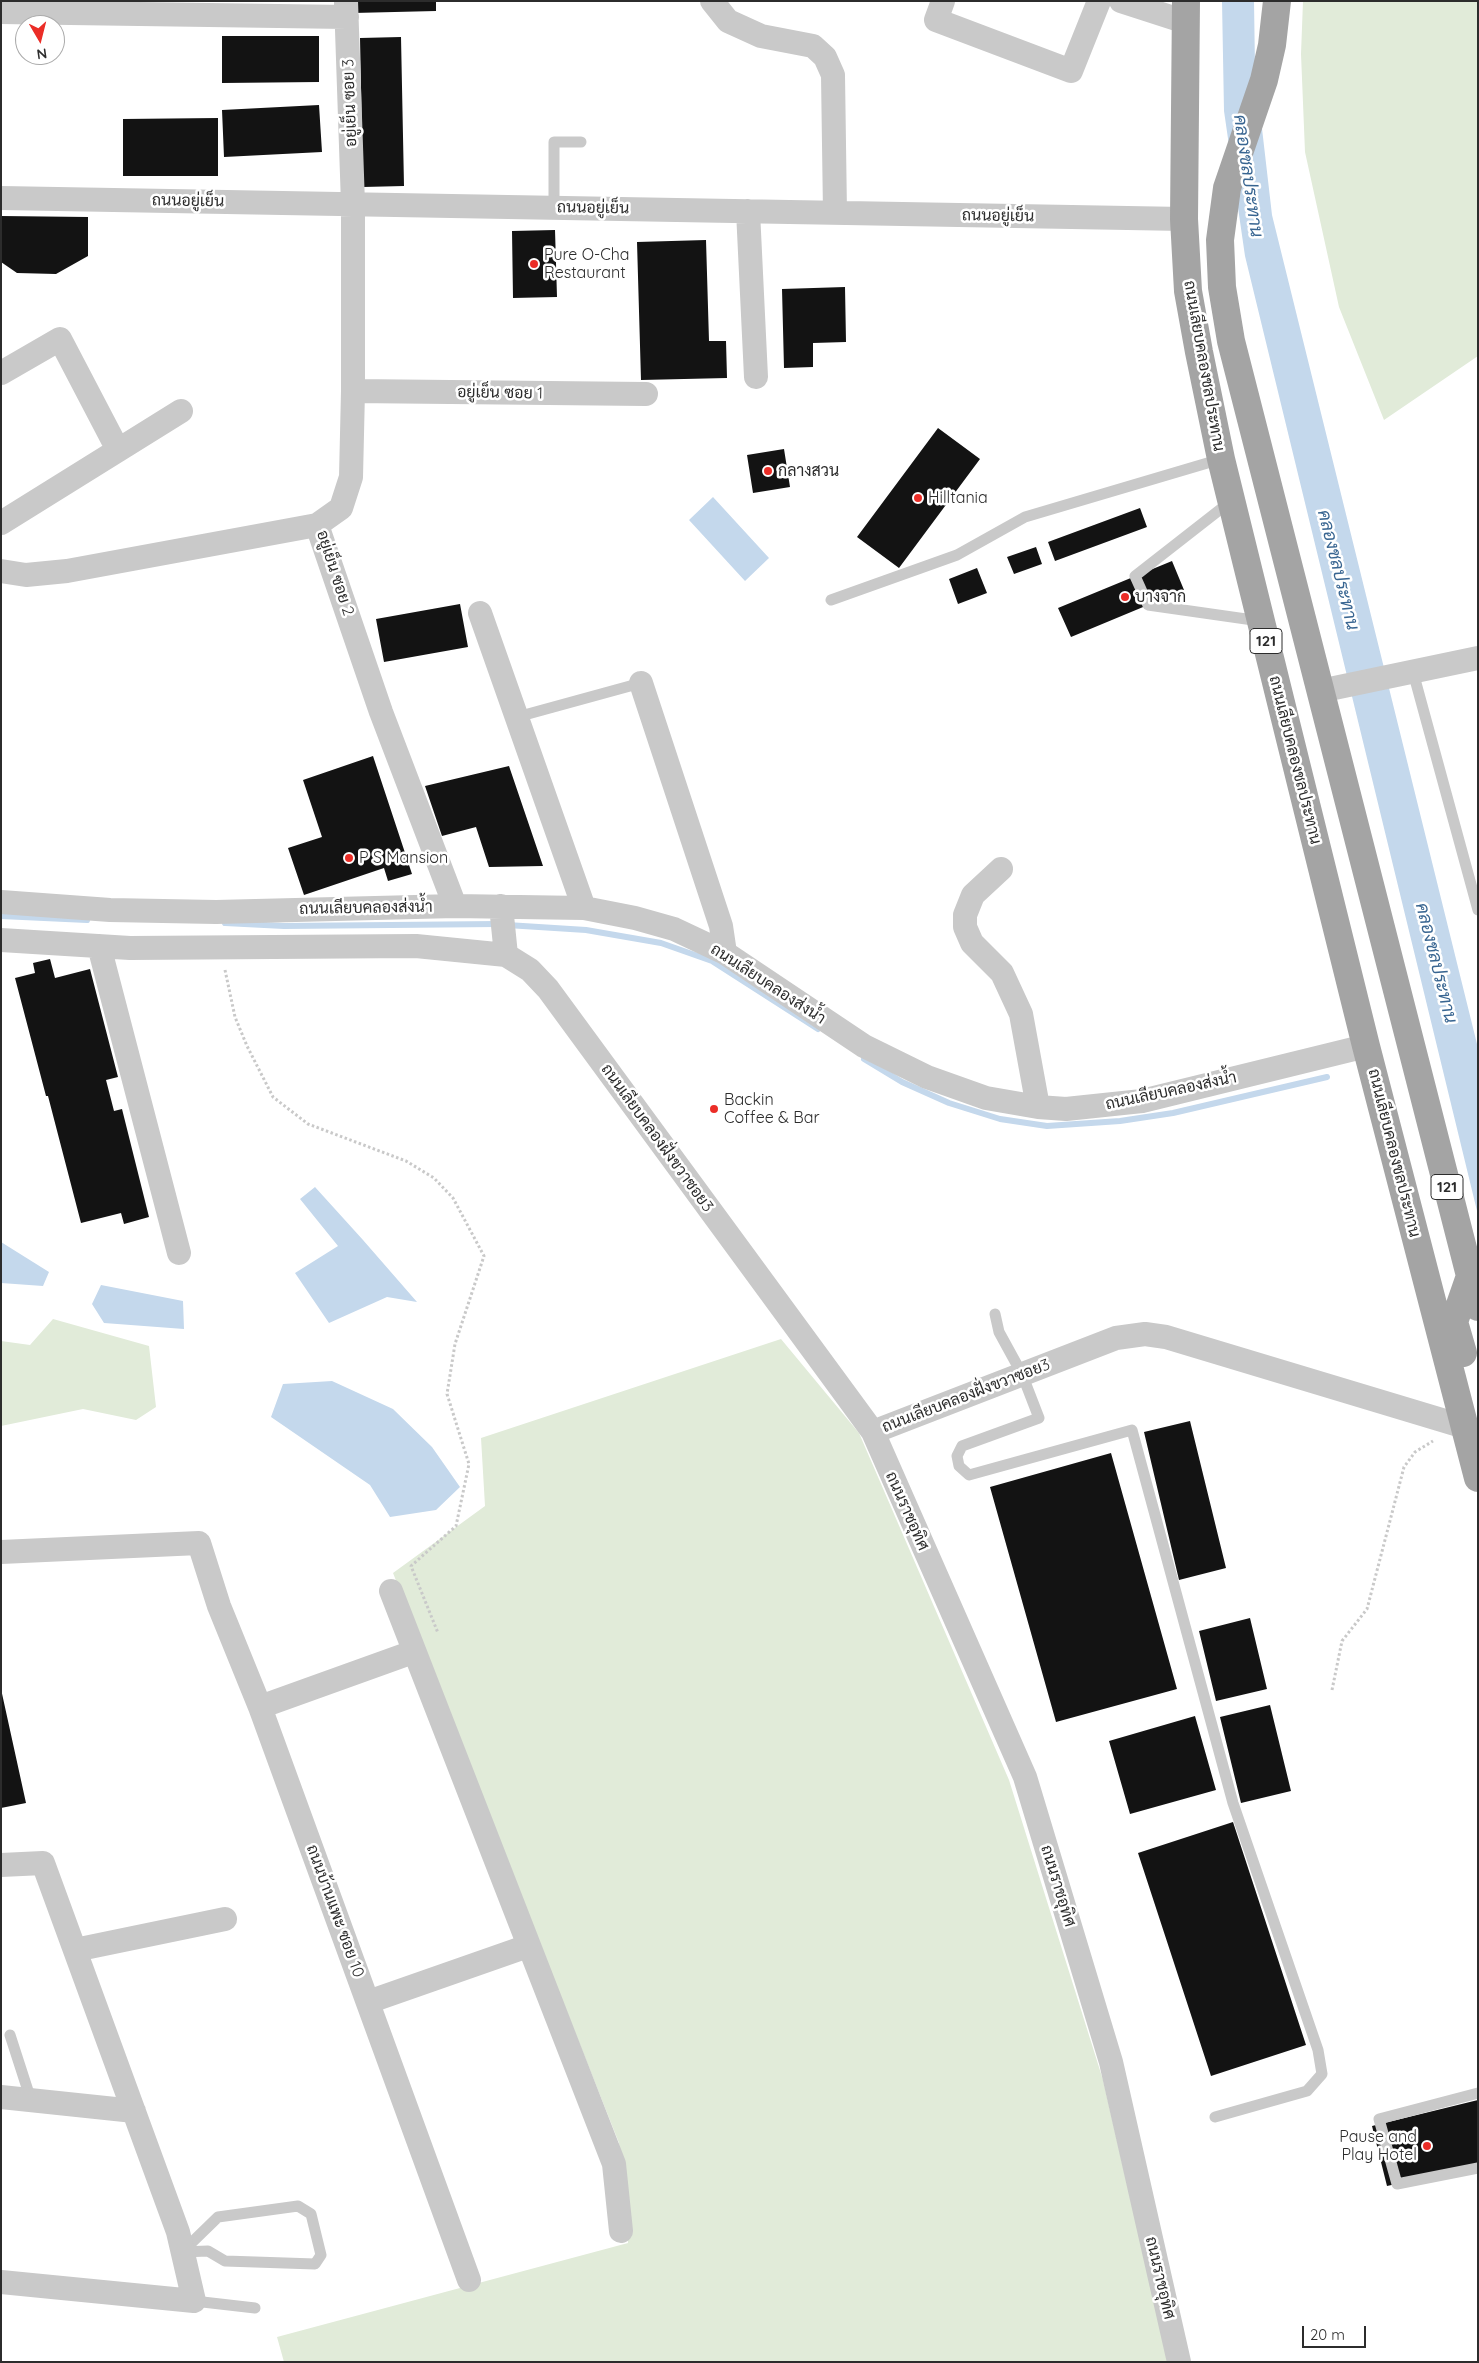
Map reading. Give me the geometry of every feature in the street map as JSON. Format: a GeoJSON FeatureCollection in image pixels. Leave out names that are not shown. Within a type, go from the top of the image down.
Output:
{"type":"FeatureCollection","features":[{"type":"Feature","properties":{"kind":"main road","name":"ถนนเลียบคลองชลประทาน"},"geometry":{"type":"LineString","coordinates":[[1277,1],[1272,45],[1264,80],[1227,188],[1221,216],[1222,287],[1231,341],[1478,1307]]}},
{"type":"Feature","properties":{"kind":"main road","name":"ถนนเลียบคลองชลประทาน"},"geometry":{"type":"LineString","coordinates":[[1186,12],[1184,219],[1188,291],[1221,459],[1366,1046],[1478,1478]]}},
{"type":"Feature","properties":{"kind":"main road"},"geometry":{"type":"LineString","coordinates":[[1456,1393],[1465,1404],[1473,1401],[1454,1322],[1470,1276]]}},
{"type":"Feature","properties":{"kind":"street"},"geometry":{"type":"LineString","coordinates":[[712,1],[728,21],[761,36],[813,46],[826,57],[832,75],[836,213]]}},
{"type":"Feature","properties":{"kind":"street"},"geometry":{"type":"LineString","coordinates":[[943,1],[936,20],[1070,71],[1099,1]]}},
{"type":"Feature","properties":{"kind":"street"},"geometry":{"type":"LineString","coordinates":[[1121,1],[1186,12]]}},
{"type":"Feature","properties":{"kind":"street"},"geometry":{"type":"LineString","coordinates":[[1,12],[346,9]]}},
{"type":"Feature","properties":{"kind":"street","name":"อยู่เย็น ซอย 3"},"geometry":{"type":"LineString","coordinates":[[346,9],[353,204]]}},
{"type":"Feature","properties":{"kind":"street","name":"ถนนอยู่เย็น"},"geometry":{"type":"LineString","coordinates":[[1,198],[1184,219]]}},
{"type":"Feature","properties":{"kind":"street","name":"อยู่เย็น ซอย 2"},"geometry":{"type":"LineString","coordinates":[[353,204],[351,477],[341,508],[317,525],[381,712],[454,906]]}},
{"type":"Feature","properties":{"kind":"street"},"geometry":{"type":"LineString","coordinates":[[748,211],[756,377]]}},
{"type":"Feature","properties":{"kind":"street"},"geometry":{"type":"LineString","coordinates":[[1,373],[60,339],[118,450]]}},
{"type":"Feature","properties":{"kind":"street","name":"อยู่เย็น ซอย 1"},"geometry":{"type":"LineString","coordinates":[[353,391],[646,394]]}},
{"type":"Feature","properties":{"kind":"street"},"geometry":{"type":"LineString","coordinates":[[1,522],[181,411]]}},
{"type":"Feature","properties":{"kind":"street"},"geometry":{"type":"LineString","coordinates":[[1,571],[26,575],[67,572],[317,525]]}},
{"type":"Feature","properties":{"kind":"street"},"geometry":{"type":"LineString","coordinates":[[480,612],[584,908]]}},
{"type":"Feature","properties":{"kind":"street"},"geometry":{"type":"LineString","coordinates":[[1320,691],[1478,658]]}},
{"type":"Feature","properties":{"kind":"street"},"geometry":{"type":"LineString","coordinates":[[641,683],[721,926],[725,953]]}},
{"type":"Feature","properties":{"kind":"street"},"geometry":{"type":"LineString","coordinates":[[1000,869],[973,895],[965,915],[964,927],[972,943],[1002,973],[1021,1014],[1038,1107]]}},
{"type":"Feature","properties":{"kind":"street","name":"ถนนเลียบคลองส่งน้ำ"},"geometry":{"type":"LineString","coordinates":[[1,902],[110,910],[216,912],[454,906],[584,908],[635,918],[674,929],[725,953],[864,1046],[918,1073],[986,1098],[1038,1107],[1066,1109],[1142,1101],[1366,1046]]}},
{"type":"Feature","properties":{"kind":"street"},"geometry":{"type":"LineString","coordinates":[[1,940],[99,946],[219,948],[416,946],[506,955],[501,906]]}},
{"type":"Feature","properties":{"kind":"street"},"geometry":{"type":"LineString","coordinates":[[99,946],[179,1253]]}},
{"type":"Feature","properties":{"kind":"street","name":"ถนนเลียบคลองฝั่งขวาซอย3"},"geometry":{"type":"LineString","coordinates":[[506,955],[530,970],[548,989],[873,1432],[1116,1338],[1145,1334],[1166,1337],[1466,1433]]}},
{"type":"Feature","properties":{"kind":"street","name":"ถนนราชอุทิศ"},"geometry":{"type":"LineString","coordinates":[[873,1432],[1025,1777],[1111,2062],[1178,2362]]}},
{"type":"Feature","properties":{"kind":"street","name":"ถนนบ้านแพะ ซอย 10"},"geometry":{"type":"LineString","coordinates":[[1,1552],[199,1543],[219,1606],[260,1707],[469,2280]]}},
{"type":"Feature","properties":{"kind":"street"},"geometry":{"type":"LineString","coordinates":[[391,1591],[413,1652],[614,2164],[621,2231]]}},
{"type":"Feature","properties":{"kind":"street"},"geometry":{"type":"LineString","coordinates":[[260,1707],[413,1652]]}},
{"type":"Feature","properties":{"kind":"street"},"geometry":{"type":"LineString","coordinates":[[1,1865],[43,1863],[178,2232],[194,2300],[1,2282]]}},
{"type":"Feature","properties":{"kind":"street"},"geometry":{"type":"LineString","coordinates":[[75,1950],[225,1919]]}},
{"type":"Feature","properties":{"kind":"street"},"geometry":{"type":"LineString","coordinates":[[368,2002],[528,1946]]}},
{"type":"Feature","properties":{"kind":"street"},"geometry":{"type":"LineString","coordinates":[[1,2097],[134,2111]]}},
{"type":"Feature","properties":{"kind":"lane"},"geometry":{"type":"LineString","coordinates":[[554,208],[554,142],[581,142]]}},
{"type":"Feature","properties":{"kind":"lane"},"geometry":{"type":"LineString","coordinates":[[831,600],[957,555],[1025,517],[1221,459]]}},
{"type":"Feature","properties":{"kind":"lane"},"geometry":{"type":"LineString","coordinates":[[1231,500],[1135,576],[1148,605],[1261,621]]}},
{"type":"Feature","properties":{"kind":"lane"},"geometry":{"type":"LineString","coordinates":[[1413,672],[1478,910]]}},
{"type":"Feature","properties":{"kind":"lane"},"geometry":{"type":"LineString","coordinates":[[517,718],[641,683]]}},
{"type":"Feature","properties":{"kind":"lane"},"geometry":{"type":"LineString","coordinates":[[995,1314],[999,1332],[1022,1374],[1038,1418],[962,1446],[957,1456],[958,1466],[969,1475],[1132,1430],[1233,1803],[1318,2050],[1322,2074],[1307,2091],[1215,2117]]}},
{"type":"Feature","properties":{"kind":"lane"},"geometry":{"type":"LineString","coordinates":[[10,2035],[31,2100]]}},
{"type":"Feature","properties":{"kind":"lane"},"geometry":{"type":"LineString","coordinates":[[1478,2092],[1379,2119],[1398,2184],[1478,2168]]}},
{"type":"Feature","properties":{"kind":"lane"},"geometry":{"type":"LineString","coordinates":[[298,2206],[311,2214],[321,2255],[315,2264],[225,2261],[208,2251],[182,2252],[218,2217],[298,2206]]}},
{"type":"Feature","properties":{"kind":"lane"},"geometry":{"type":"LineString","coordinates":[[194,2300],[255,2308]]}},
{"type":"Feature","properties":{"kind":"path"},"geometry":{"type":"LineString","coordinates":[[219,948],[235,1017],[246,1046],[273,1097],[308,1124],[406,1161],[434,1178],[453,1198],[484,1256],[456,1344],[447,1394],[469,1464],[456,1526],[411,1566],[438,1633]]}},
{"type":"Feature","properties":{"kind":"path"},"geometry":{"type":"LineString","coordinates":[[1332,1690],[1342,1641],[1367,1609],[1404,1466],[1415,1452],[1432,1442],[1466,1433]]}},
{"type":"Feature","properties":{"kind":"green space"},"geometry":{"type":"Polygon","coordinates":[[[1303,1],[1478,1],[1478,356],[1384,420],[1339,307],[1305,152],[1301,54],[1303,1]]]}},
{"type":"Feature","properties":{"kind":"green space"},"geometry":{"type":"Polygon","coordinates":[[[53,1319],[149,1346],[156,1407],[136,1420],[83,1409],[1,1426],[1,1341],[30,1345],[53,1319]]]}},
{"type":"Feature","properties":{"kind":"green space"},"geometry":{"type":"Polygon","coordinates":[[[781,1339],[859,1433],[1009,1780],[1103,2080],[1168,2362],[284,2362],[277,2337],[628,2243],[619,2143],[393,1573],[485,1506],[481,1438],[781,1339]]]}},
{"type":"Feature","properties":{"kind":"water","name":"คลองชลประทาน"},"geometry":{"type":"Polygon","coordinates":[[[1222,1],[1254,1],[1255,68],[1272,215],[1478,1048],[1478,1215],[1245,256],[1224,111],[1222,1]]]}},
{"type":"Feature","properties":{"kind":"water"},"geometry":{"type":"Polygon","coordinates":[[[713,497],[769,558],[745,581],[689,520],[713,497]]]}},
{"type":"Feature","properties":{"kind":"water"},"geometry":{"type":"Polygon","coordinates":[[[315,1187],[417,1302],[387,1297],[329,1323],[295,1273],[338,1246],[300,1199],[315,1187]]]}},
{"type":"Feature","properties":{"kind":"water"},"geometry":{"type":"Polygon","coordinates":[[[1,1242],[49,1272],[43,1286],[1,1283],[1,1242]]]}},
{"type":"Feature","properties":{"kind":"water"},"geometry":{"type":"Polygon","coordinates":[[[101,1285],[183,1301],[184,1329],[104,1323],[92,1304],[101,1285]]]}},
{"type":"Feature","properties":{"kind":"water"},"geometry":{"type":"Polygon","coordinates":[[[332,1381],[393,1409],[432,1447],[460,1487],[436,1510],[390,1517],[370,1485],[271,1417],[283,1384],[332,1381]]]}},
{"type":"Feature","properties":{"kind":"building"},"geometry":{"type":"Polygon","coordinates":[[[353,1],[436,1],[436,11],[353,13],[353,1]]]}},
{"type":"Feature","properties":{"kind":"building"},"geometry":{"type":"Polygon","coordinates":[[[222,36],[319,36],[319,82],[222,83],[222,36]]]}},
{"type":"Feature","properties":{"kind":"building"},"geometry":{"type":"Polygon","coordinates":[[[401,37],[404,186],[363,187],[360,38],[401,37]]]}},
{"type":"Feature","properties":{"kind":"building"},"geometry":{"type":"Polygon","coordinates":[[[319,105],[322,152],[224,157],[222,110],[319,105]]]}},
{"type":"Feature","properties":{"kind":"building"},"geometry":{"type":"Polygon","coordinates":[[[218,118],[218,176],[123,176],[123,119],[218,118]]]}},
{"type":"Feature","properties":{"kind":"building"},"geometry":{"type":"Polygon","coordinates":[[[1,216],[88,217],[88,256],[56,274],[17,273],[1,262],[1,216]]]}},
{"type":"Feature","properties":{"kind":"building","name":"Pure O-Cha Restaurant"},"geometry":{"type":"Polygon","coordinates":[[[555,230],[557,297],[513,298],[512,231],[555,230]]]}},
{"type":"Feature","properties":{"kind":"building"},"geometry":{"type":"Polygon","coordinates":[[[706,240],[709,341],[726,341],[727,378],[641,380],[637,242],[706,240]]]}},
{"type":"Feature","properties":{"kind":"building"},"geometry":{"type":"Polygon","coordinates":[[[845,287],[846,342],[813,343],[813,367],[784,368],[782,289],[845,287]]]}},
{"type":"Feature","properties":{"kind":"building","name":"Hilltania"},"geometry":{"type":"Polygon","coordinates":[[[938,428],[980,459],[899,568],[857,537],[938,428]]]}},
{"type":"Feature","properties":{"kind":"building","name":"กลางสวน"},"geometry":{"type":"Polygon","coordinates":[[[784,449],[790,487],[753,493],[747,455],[784,449]]]}},
{"type":"Feature","properties":{"kind":"building"},"geometry":{"type":"Polygon","coordinates":[[[1140,508],[1147,527],[1055,561],[1048,542],[1140,508]]]}},
{"type":"Feature","properties":{"kind":"building"},"geometry":{"type":"Polygon","coordinates":[[[1036,547],[1042,564],[1014,574],[1007,557],[1036,547]]]}},
{"type":"Feature","properties":{"kind":"building","name":"บางจาก"},"geometry":{"type":"Polygon","coordinates":[[[1172,561],[1184,590],[1071,637],[1058,608],[1172,561]]]}},
{"type":"Feature","properties":{"kind":"building"},"geometry":{"type":"Polygon","coordinates":[[[977,568],[987,593],[958,604],[949,579],[977,568]]]}},
{"type":"Feature","properties":{"kind":"building"},"geometry":{"type":"Polygon","coordinates":[[[460,604],[468,647],[384,662],[376,619],[460,604]]]}},
{"type":"Feature","properties":{"kind":"building"},"geometry":{"type":"Polygon","coordinates":[[[373,756],[412,874],[388,881],[384,868],[304,895],[288,848],[322,837],[303,780],[373,756]]]}},
{"type":"Feature","properties":{"kind":"building"},"geometry":{"type":"Polygon","coordinates":[[[509,766],[543,866],[489,867],[476,827],[442,836],[425,786],[509,766]]]}},
{"type":"Feature","properties":{"kind":"building"},"geometry":{"type":"Polygon","coordinates":[[[50,959],[55,978],[90,969],[118,1077],[106,1080],[114,1111],[122,1109],[149,1217],[124,1224],[121,1213],[81,1223],[15,978],[35,973],[33,963],[50,959]]]}},
{"type":"Feature","properties":{"kind":"building"},"geometry":{"type":"Polygon","coordinates":[[[1190,1421],[1226,1568],[1179,1580],[1144,1432],[1190,1421]]]}},
{"type":"Feature","properties":{"kind":"building"},"geometry":{"type":"Polygon","coordinates":[[[1111,1453],[1177,1689],[1056,1722],[990,1487],[1111,1453]]]}},
{"type":"Feature","properties":{"kind":"building"},"geometry":{"type":"Polygon","coordinates":[[[1250,1618],[1267,1689],[1216,1701],[1199,1631],[1250,1618]]]}},
{"type":"Feature","properties":{"kind":"building"},"geometry":{"type":"Polygon","coordinates":[[[1,1689],[26,1803],[1,1808],[1,1689]]]}},
{"type":"Feature","properties":{"kind":"building"},"geometry":{"type":"Polygon","coordinates":[[[1270,1705],[1291,1791],[1241,1803],[1220,1717],[1270,1705]]]}},
{"type":"Feature","properties":{"kind":"building"},"geometry":{"type":"Polygon","coordinates":[[[1195,1716],[1216,1790],[1130,1814],[1109,1741],[1195,1716]]]}},
{"type":"Feature","properties":{"kind":"building"},"geometry":{"type":"Polygon","coordinates":[[[1233,1822],[1306,2045],[1211,2076],[1138,1853],[1233,1822]]]}},
{"type":"Feature","properties":{"kind":"building","name":"Pause and Play Hotel"},"geometry":{"type":"Polygon","coordinates":[[[1478,2100],[1478,2166],[1387,2186],[1372,2126],[1478,2100]]]}},
{"type":"Feature","properties":{"kind":"waterway"},"geometry":{"type":"LineString","coordinates":[[1,916],[87,920]]}},
{"type":"Feature","properties":{"kind":"waterway"},"geometry":{"type":"LineString","coordinates":[[225,923],[284,926],[497,924]]}},
{"type":"Feature","properties":{"kind":"waterway"},"geometry":{"type":"LineString","coordinates":[[507,925],[586,930],[661,943],[712,961],[818,1029]]}},
{"type":"Feature","properties":{"kind":"waterway"},"geometry":{"type":"LineString","coordinates":[[864,1059],[902,1082],[949,1103],[1000,1119],[1047,1126],[1120,1121],[1173,1113],[1327,1077]]}},
{"type":"Feature","properties":{"kind":"place","name":"Pure O-Cha Restaurant"},"geometry":{"type":"Point","coordinates":[534,264]}},
{"type":"Feature","properties":{"kind":"place","name":"กลางสวน"},"geometry":{"type":"Point","coordinates":[768,471]}},
{"type":"Feature","properties":{"kind":"place","name":"Hilltania"},"geometry":{"type":"Point","coordinates":[918,498]}},
{"type":"Feature","properties":{"kind":"place","name":"บางจาก"},"geometry":{"type":"Point","coordinates":[1125,597]}},
{"type":"Feature","properties":{"kind":"place","name":"P S Mansion"},"geometry":{"type":"Point","coordinates":[349,858]}},
{"type":"Feature","properties":{"kind":"place","name":"Backin Coffee & Bar"},"geometry":{"type":"Point","coordinates":[714,1109]}},
{"type":"Feature","properties":{"kind":"place","name":"Pause and Play Hotel"},"geometry":{"type":"Point","coordinates":[1427,2146]}}]}
